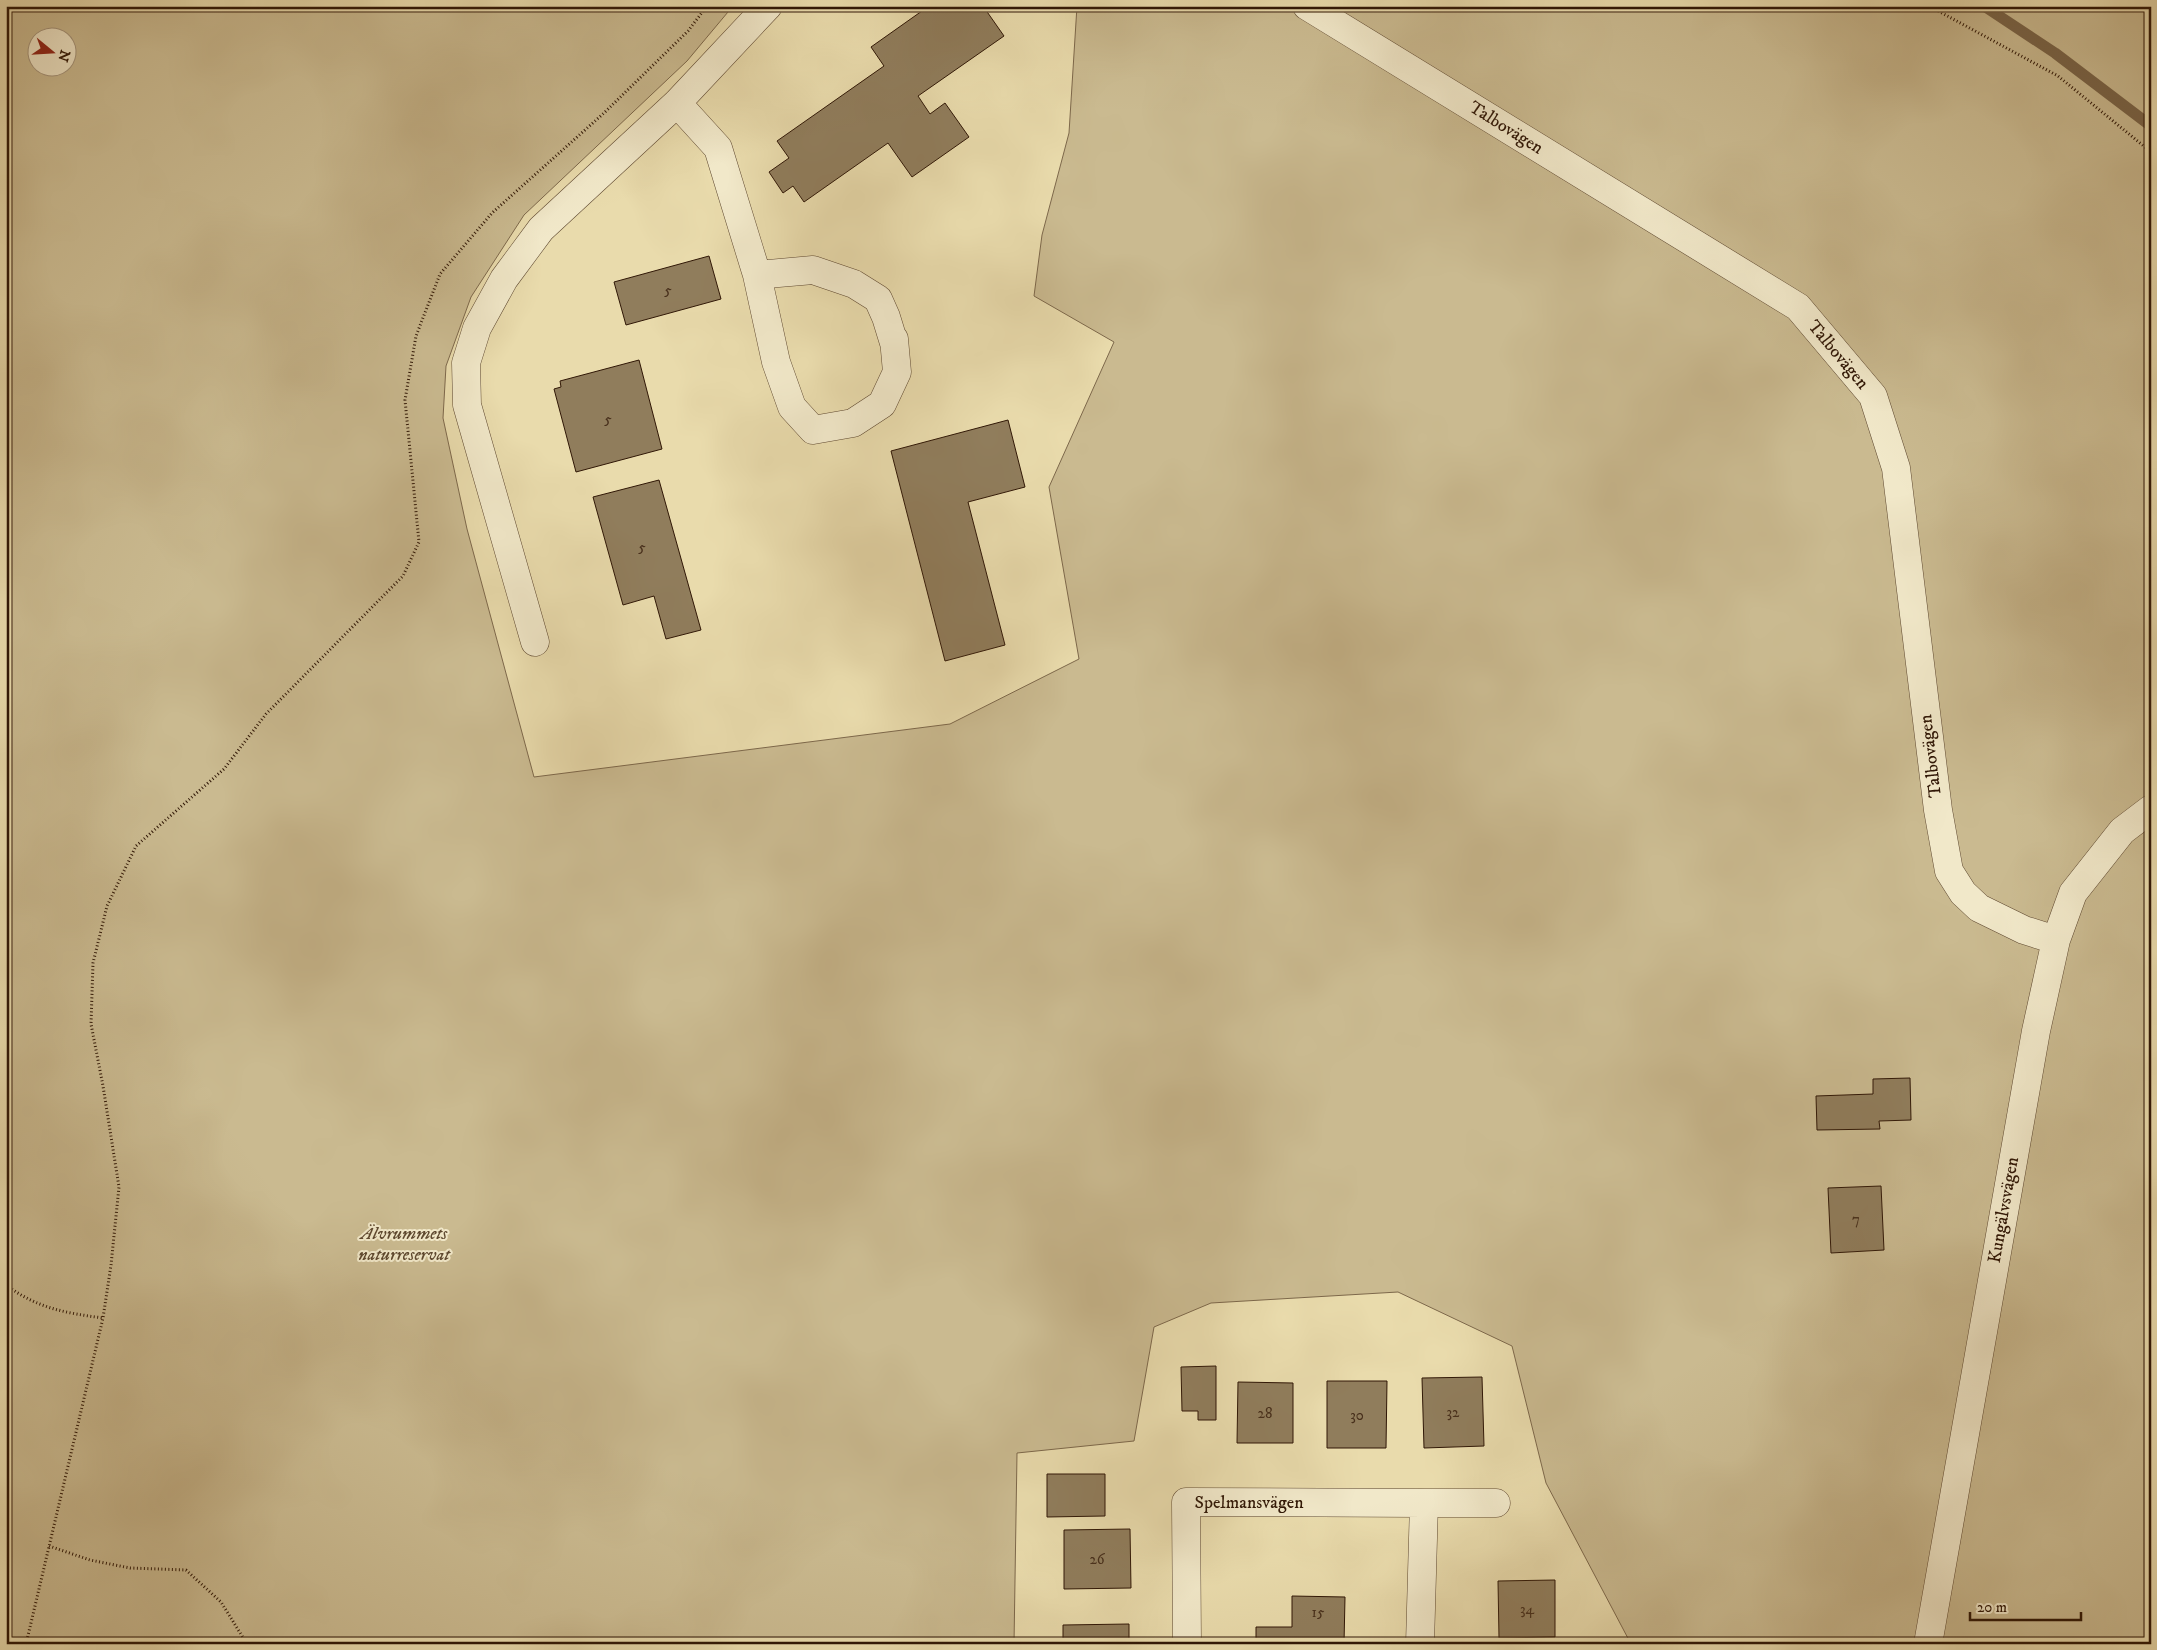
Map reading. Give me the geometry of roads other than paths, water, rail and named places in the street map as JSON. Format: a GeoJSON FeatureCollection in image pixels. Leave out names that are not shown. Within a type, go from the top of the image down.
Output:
{"type":"FeatureCollection","features":[{"type":"Feature","properties":{"kind":"street"},"geometry":{"type":"LineString","coordinates":[[534,642],[467,405],[466,363],[477,328],[504,279],[541,229],[677,103],[768,6]]}},
{"type":"Feature","properties":{"kind":"street","name":"Talbovägen"},"geometry":{"type":"LineString","coordinates":[[1307,6],[1798,307],[1873,396],[1896,468],[1938,810],[1949,871],[1962,894],[1979,908],[2024,930],[2056,940]]}},
{"type":"Feature","properties":{"kind":"street"},"geometry":{"type":"LineString","coordinates":[[677,103],[718,148],[757,275],[776,362],[792,406],[812,430],[854,423],[882,404],[897,372],[894,341],[878,299],[854,284],[812,270],[757,275]]}},
{"type":"Feature","properties":{"kind":"street","name":"Kungälvsvägen"},"geometry":{"type":"LineString","coordinates":[[1928,1644],[2036,1031],[2056,940],[2073,893],[2122,831],[2151,809]]}},
{"type":"Feature","properties":{"kind":"street","name":"Spelmansvägen"},"geometry":{"type":"LineString","coordinates":[[1187,1644],[1186,1502],[1496,1503]]}},
{"type":"Feature","properties":{"kind":"street"},"geometry":{"type":"LineString","coordinates":[[1420,1644],[1424,1504]]}},
{"type":"Feature","properties":{"kind":"waterway"},"geometry":{"type":"LineString","coordinates":[[1984,6],[2055,53],[2151,126]]}},
{"type":"Feature","properties":{"kind":"park label","name":"Älvrummets naturreservat"},"geometry":{"type":"Point","coordinates":[404,1244]}}]}
